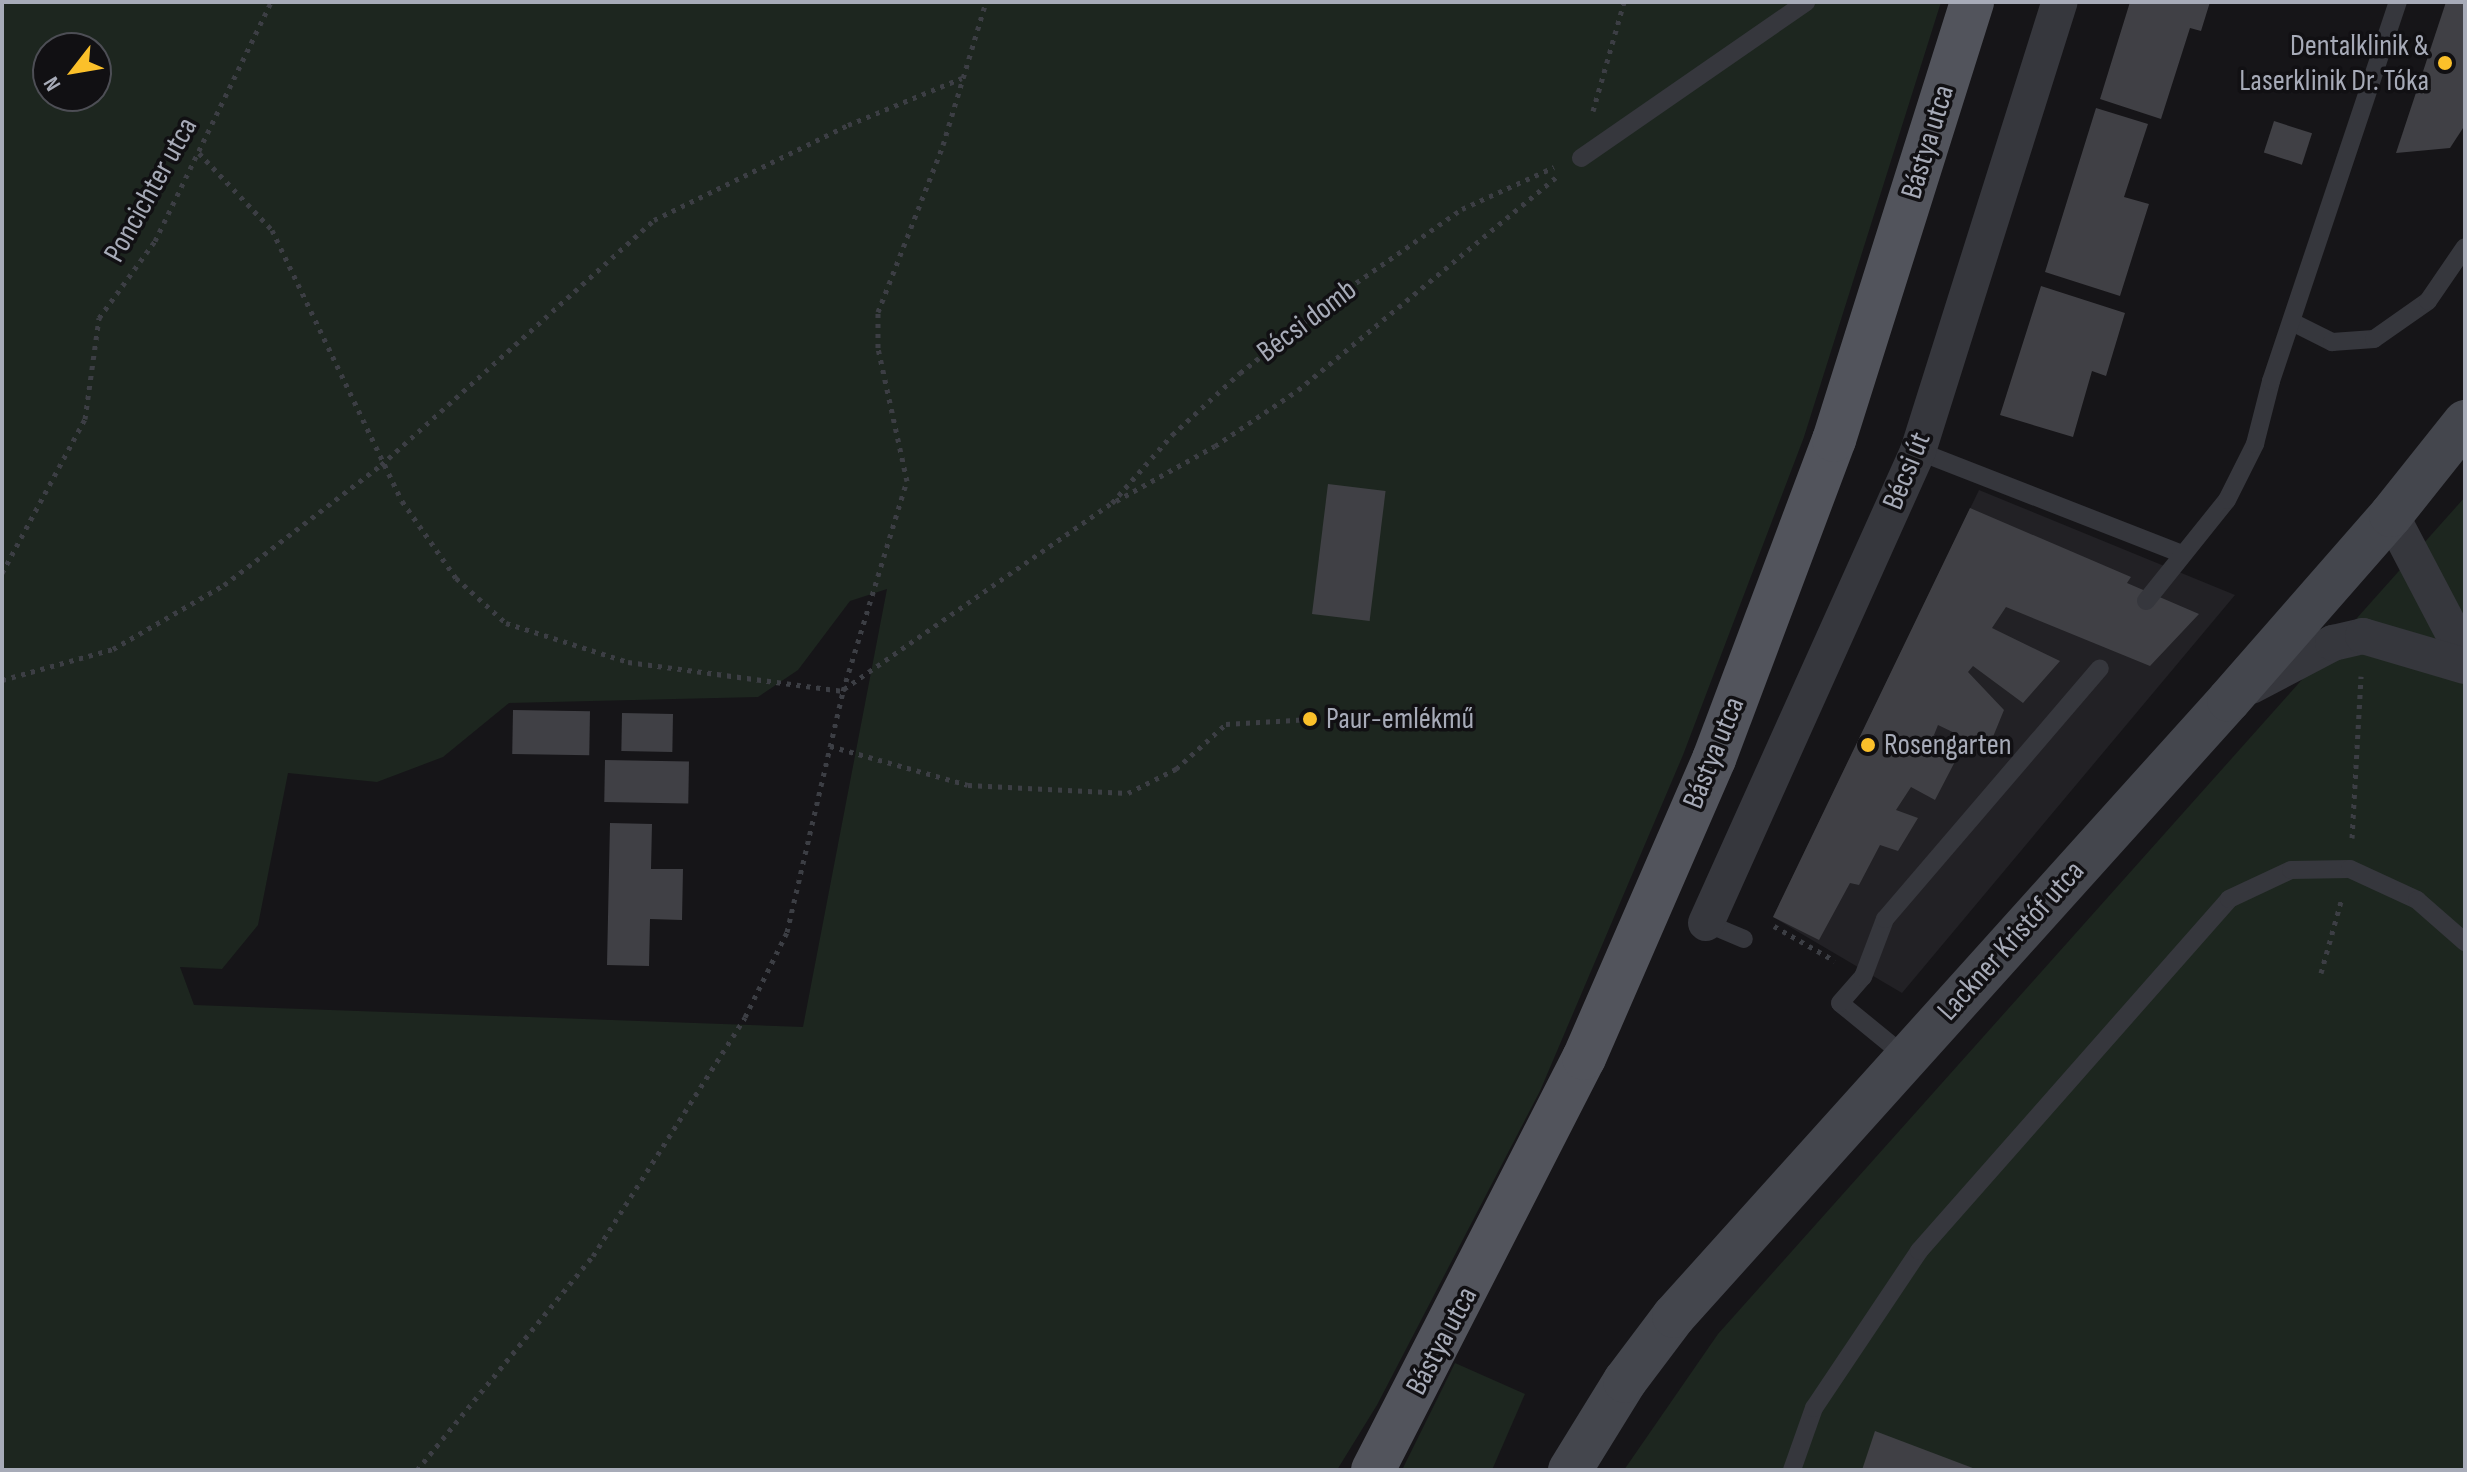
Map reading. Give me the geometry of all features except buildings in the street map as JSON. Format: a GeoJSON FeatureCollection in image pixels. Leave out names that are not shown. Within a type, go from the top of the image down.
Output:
{"type":"FeatureCollection","features":[{"type":"Feature","properties":{"kind":"main road","name":"Bástya utca"},"geometry":{"type":"LineString","coordinates":[[1373,1470],[1584,1058],[1714,759],[1834,440],[1972,2]]}},
{"type":"Feature","properties":{"kind":"street","name":"Bécsi út"},"geometry":{"type":"LineString","coordinates":[[1706,923],[1918,451],[2060,2]]}},
{"type":"Feature","properties":{"kind":"street","name":"Lackner Kristóf utca"},"geometry":{"type":"LineString","coordinates":[[1570,1470],[1625,1381],[1674,1316],[2229,700],[2391,515],[2465,422]]}},
{"type":"Feature","properties":{"kind":"street"},"geometry":{"type":"LineString","coordinates":[[2391,515],[2465,656]]}},
{"type":"Feature","properties":{"kind":"street"},"geometry":{"type":"LineString","coordinates":[[2229,700],[2288,664],[2363,636],[2465,666]]}},
{"type":"Feature","properties":{"kind":"lane"},"geometry":{"type":"LineString","coordinates":[[1581,158],[1806,2]]}},
{"type":"Feature","properties":{"kind":"lane"},"geometry":{"type":"LineString","coordinates":[[2146,601],[2180,553],[2203,534],[2248,458],[2398,2]]}},
{"type":"Feature","properties":{"kind":"lane"},"geometry":{"type":"LineString","coordinates":[[2292,322],[2332,342],[2374,339],[2419,309],[2465,247]]}},
{"type":"Feature","properties":{"kind":"lane"},"geometry":{"type":"LineString","coordinates":[[1918,451],[2180,553]]}},
{"type":"Feature","properties":{"kind":"lane"},"geometry":{"type":"LineString","coordinates":[[1906,1057],[1840,1003],[1863,977],[1885,919],[2100,668]]}},
{"type":"Feature","properties":{"kind":"lane"},"geometry":{"type":"LineString","coordinates":[[1792,1470],[1814,1408],[1919,1251],[2229,899],[2291,870],[2350,869],[2417,900],[2465,942]]}},
{"type":"Feature","properties":{"kind":"lane"},"geometry":{"type":"LineString","coordinates":[[1706,923],[1744,939]]}},
{"type":"Feature","properties":{"kind":"path","name":"Poncichter utca"},"geometry":{"type":"LineString","coordinates":[[2,573],[85,419],[99,318],[155,241],[271,2]]}},
{"type":"Feature","properties":{"kind":"path"},"geometry":{"type":"LineString","coordinates":[[417,1470],[593,1256],[745,1017],[787,932],[843,691],[907,481],[878,348],[878,312],[963,78],[986,2]]}},
{"type":"Feature","properties":{"kind":"path"},"geometry":{"type":"LineString","coordinates":[[1112,503],[1215,446],[1298,390],[1581,158],[1624,2]]}},
{"type":"Feature","properties":{"kind":"path"},"geometry":{"type":"LineString","coordinates":[[2,680],[113,649],[224,585],[381,465],[654,220],[833,131],[963,78]]}},
{"type":"Feature","properties":{"kind":"path"},"geometry":{"type":"LineString","coordinates":[[199,153],[272,230],[381,465],[456,578],[506,623],[628,662],[843,691]]}},
{"type":"Feature","properties":{"kind":"path","name":"Bécsi domb"},"geometry":{"type":"LineString","coordinates":[[843,691],[1112,503],[1172,435],[1240,373],[1340,294],[1462,209],[1521,179],[1581,158]]}},
{"type":"Feature","properties":{"kind":"path"},"geometry":{"type":"LineString","coordinates":[[2321,973],[2350,869],[2361,670]]}},
{"type":"Feature","properties":{"kind":"path"},"geometry":{"type":"LineString","coordinates":[[830,746],[968,785],[1128,793],[1176,769],[1226,724],[1310,719]]}},
{"type":"Feature","properties":{"kind":"path"},"geometry":{"type":"LineString","coordinates":[[1770,925],[1863,977]]}},
{"type":"Feature","properties":{"kind":"shaded area"},"geometry":{"type":"Polygon","coordinates":[[[2,2],[1941,2],[1804,437],[1683,755],[1540,1091],[1377,1405],[1337,1470],[2,1470],[2,2]],[[887,589],[850,601],[798,670],[758,697],[509,703],[443,757],[377,782],[288,773],[258,925],[222,969],[180,967],[194,1005],[803,1027],[887,589]]]}},
{"type":"Feature","properties":{"kind":"shaded area"},"geometry":{"type":"Polygon","coordinates":[[[1979,490],[2235,595],[1902,993],[1773,917],[1979,490]]]}},
{"type":"Feature","properties":{"kind":"shaded area"},"geometry":{"type":"Polygon","coordinates":[[[2465,497],[2465,1470],[1624,1470],[1718,1334],[2465,497]]]}},
{"type":"Feature","properties":{"kind":"shaded area"},"geometry":{"type":"Polygon","coordinates":[[[1455,1363],[1525,1394],[1492,1470],[1402,1470],[1455,1363]]]}},
{"type":"Feature","properties":{"kind":"place","name":"Dentalklinik & Laserklinik Dr. Tóka"},"geometry":{"type":"Point","coordinates":[2445,63]}},
{"type":"Feature","properties":{"kind":"place","name":"Paur-emlékmű"},"geometry":{"type":"Point","coordinates":[1310,719]}},
{"type":"Feature","properties":{"kind":"place","name":"Rosengarten"},"geometry":{"type":"Point","coordinates":[1868,745]}}]}
